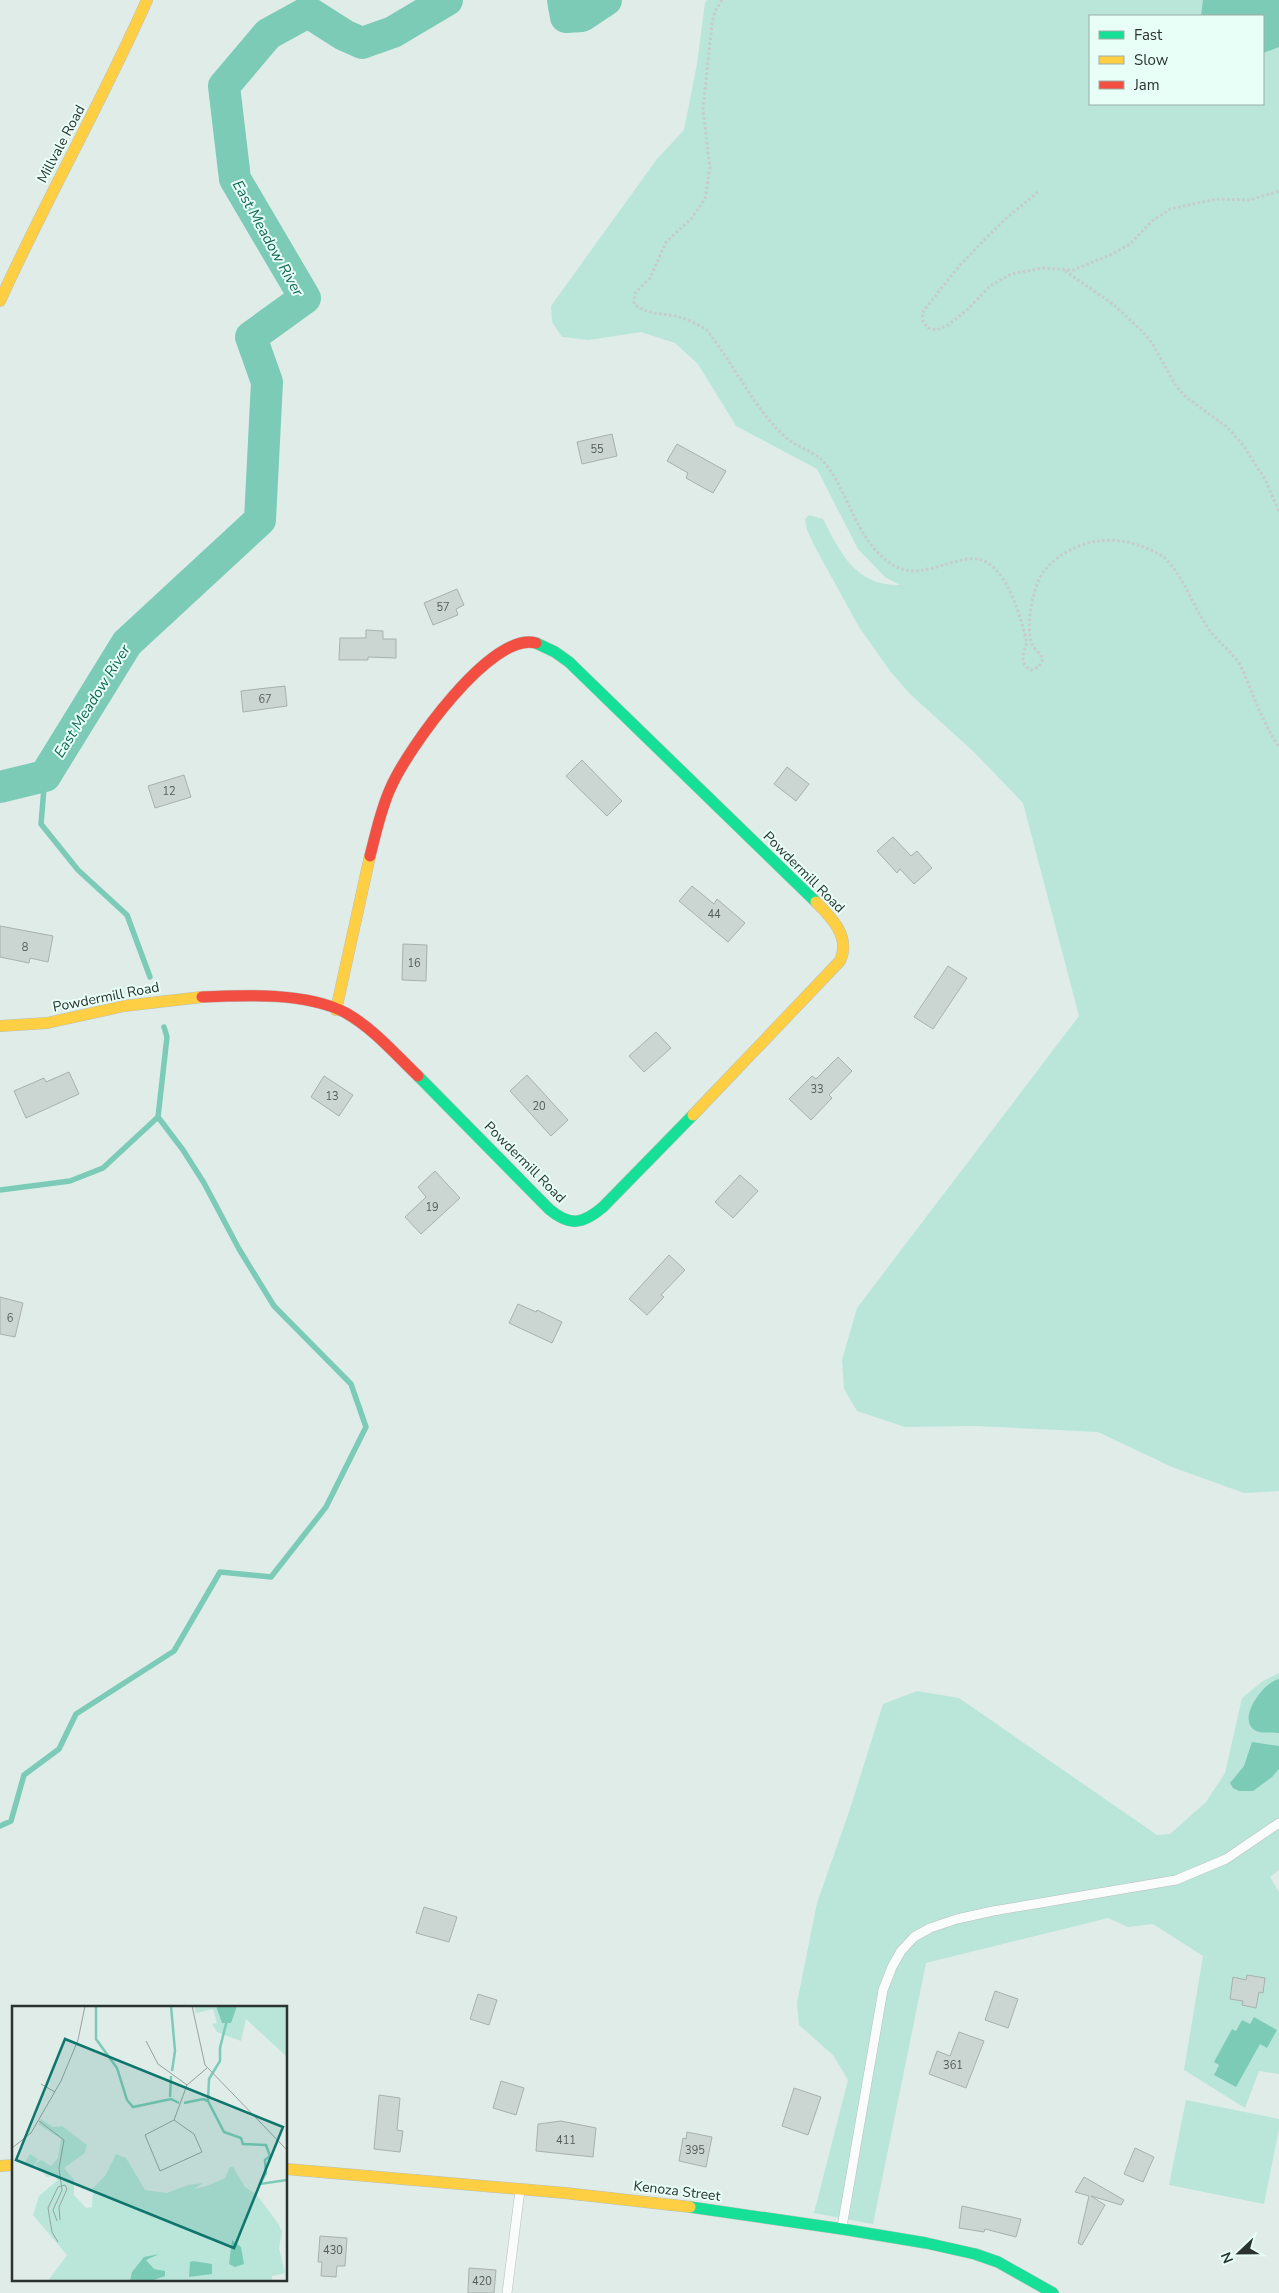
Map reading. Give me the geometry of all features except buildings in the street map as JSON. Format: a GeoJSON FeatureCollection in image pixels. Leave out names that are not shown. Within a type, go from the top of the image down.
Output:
{"type":"FeatureCollection","features":[{"type":"Feature","properties":{"kind":"street","name":"Millvale Road"},"geometry":{"type":"LineString","coordinates":[[0,301],[24,247],[85,132],[128,45],[147,0]]}},
{"type":"Feature","properties":{"kind":"street","name":"Powdermill Road"},"geometry":{"type":"LineString","coordinates":[[0,1026],[16,1027],[57,1022],[123,1006],[196,997],[268,998],[326,1005],[336,1010],[353,1018],[377,1035],[549,1209],[560,1218],[580,1222],[590,1218],[603,1207],[652,1159],[836,966],[846,950],[842,934],[824,910],[569,662],[555,651],[537,642],[525,641],[501,650],[470,678],[411,748],[392,783],[368,861],[336,1010]]}},
{"type":"Feature","properties":{"kind":"street","name":"Kenoza Street"},"geometry":{"type":"LineString","coordinates":[[288,2169],[520,2190],[748,2214],[842,2229],[926,2243],[975,2254],[998,2262],[1053,2293]]}},
{"type":"Feature","properties":{"kind":"lane"},"geometry":{"type":"LineString","coordinates":[[842,2229],[883,1990],[894,1961],[910,1941],[925,1930],[957,1919],[993,1911],[1158,1884],[1193,1874],[1226,1859],[1279,1823]]}},
{"type":"Feature","properties":{"kind":"lane"},"geometry":{"type":"LineString","coordinates":[[508,2293],[520,2190]]}},
{"type":"Feature","properties":{"kind":"path"},"geometry":{"type":"LineString","coordinates":[[722,0],[715,11],[712,24],[703,109],[710,168],[705,199],[691,219],[666,242],[650,278],[635,294],[634,304],[649,313],[674,316],[692,321],[706,329],[775,427],[790,442],[817,456],[826,464],[845,496],[860,531],[875,550],[890,563],[901,570],[916,572],[977,559],[989,564],[998,571],[1004,580],[1025,634],[1027,643],[1022,654],[1027,668],[1036,670],[1044,659],[1033,646],[1031,640],[1030,625],[1033,597],[1044,571],[1061,557],[1081,545],[1107,540],[1133,543],[1165,558],[1183,582],[1213,635],[1234,655],[1242,669],[1261,717],[1279,747]]}},
{"type":"Feature","properties":{"kind":"path"},"geometry":{"type":"LineString","coordinates":[[1038,192],[1004,220],[935,294],[922,313],[924,325],[931,330],[937,330],[948,325],[967,310],[996,281],[1011,274],[1038,268],[1065,271],[1082,267],[1130,244],[1152,220],[1170,209],[1204,201],[1250,200],[1279,191]]}},
{"type":"Feature","properties":{"kind":"path"},"geometry":{"type":"LineString","coordinates":[[1065,271],[1114,305],[1142,330],[1176,386],[1186,397],[1228,428],[1243,445],[1266,481],[1279,512]]}},
{"type":"Feature","properties":{"kind":"shaded area"},"geometry":{"type":"Polygon","coordinates":[[[707,0],[1279,0],[1279,1491],[1244,1493],[1172,1467],[1098,1432],[976,1426],[905,1427],[857,1411],[844,1389],[842,1360],[857,1308],[1079,1016],[1023,803],[974,752],[910,694],[890,671],[859,627],[815,547],[807,530],[805,519],[809,515],[823,519],[844,556],[861,574],[885,584],[900,585],[885,577],[858,549],[817,469],[736,426],[698,364],[675,343],[641,332],[589,340],[562,337],[552,322],[551,306],[657,159],[684,130],[697,64],[705,3],[707,0]]]}},
{"type":"Feature","properties":{"kind":"shaded area"},"geometry":{"type":"Polygon","coordinates":[[[1203,0],[1279,0],[1279,47],[1264,53],[1264,15],[1201,15],[1203,0]]]}},
{"type":"Feature","properties":{"kind":"shaded area"},"geometry":{"type":"Polygon","coordinates":[[[1279,1673],[1279,1870],[1270,1877],[1279,1892],[1279,2074],[1259,2071],[1245,2108],[1184,2070],[1203,1956],[1153,1924],[1128,1927],[1108,1918],[926,1963],[873,2224],[814,2213],[848,2080],[833,2055],[799,2025],[797,2003],[817,1903],[850,1809],[883,1704],[917,1691],[959,1698],[1157,1835],[1170,1834],[1206,1802],[1225,1773],[1242,1698],[1263,1681],[1279,1673]]]}},
{"type":"Feature","properties":{"kind":"shaded area"},"geometry":{"type":"Polygon","coordinates":[[[1279,1679],[1279,1733],[1256,1731],[1249,1723],[1251,1708],[1261,1692],[1273,1681],[1279,1679]]]}},
{"type":"Feature","properties":{"kind":"shaded area"},"geometry":{"type":"Polygon","coordinates":[[[1252,1742],[1279,1746],[1279,1769],[1272,1777],[1253,1791],[1239,1791],[1233,1788],[1230,1783],[1244,1766],[1252,1742]]]}},
{"type":"Feature","properties":{"kind":"shaded area"},"geometry":{"type":"Polygon","coordinates":[[[1254,2017],[1277,2030],[1267,2048],[1260,2044],[1236,2087],[1214,2075],[1219,2065],[1214,2062],[1232,2029],[1236,2031],[1242,2020],[1250,2024],[1254,2017]]]}},
{"type":"Feature","properties":{"kind":"shaded area"},"geometry":{"type":"Polygon","coordinates":[[[1186,2100],[1279,2119],[1279,2129],[1264,2204],[1169,2185],[1186,2100]]]}},
{"type":"Feature","properties":{"kind":"waterway","name":"East Meadow River"},"geometry":{"type":"LineString","coordinates":[[0,787],[45,776],[127,643],[260,520],[267,382],[251,337],[305,298],[235,179],[224,86],[268,34],[308,12],[344,35],[362,43],[393,32],[447,0]]}},
{"type":"Feature","properties":{"kind":"waterway","name":"East Meadow River"},"geometry":{"type":"LineString","coordinates":[[563,0],[566,17],[582,16],[606,0]]}},
{"type":"Feature","properties":{"kind":"waterway"},"geometry":{"type":"LineString","coordinates":[[45,776],[41,824],[78,870],[127,915],[150,977]]}},
{"type":"Feature","properties":{"kind":"waterway"},"geometry":{"type":"LineString","coordinates":[[0,1826],[11,1821],[24,1775],[59,1749],[76,1714],[174,1651],[220,1572],[271,1577],[326,1507],[366,1427],[351,1384],[274,1306],[239,1249],[204,1183],[183,1150],[158,1117],[167,1037],[164,1027]]}},
{"type":"Feature","properties":{"kind":"waterway"},"geometry":{"type":"LineString","coordinates":[[0,1190],[70,1181],[103,1168],[158,1117]]}},
{"type":"Feature","properties":{"kind":"traffic: fast"},"geometry":{"type":"LineString","coordinates":[[536,643],[555,652],[569,662],[816,902]]}},
{"type":"Feature","properties":{"kind":"traffic: fast"},"geometry":{"type":"LineString","coordinates":[[418,1076],[549,1209],[563,1219],[570,1221],[583,1220],[603,1207],[693,1115]]}},
{"type":"Feature","properties":{"kind":"traffic: fast"},"geometry":{"type":"LineString","coordinates":[[690,2207],[842,2229],[926,2243],[975,2254],[998,2262],[1053,2293]]}},
{"type":"Feature","properties":{"kind":"traffic: slow"},"geometry":{"type":"LineString","coordinates":[[0,301],[36,225],[112,76],[147,0]]}},
{"type":"Feature","properties":{"kind":"traffic: slow"},"geometry":{"type":"LineString","coordinates":[[336,1010],[370,856]]}},
{"type":"Feature","properties":{"kind":"traffic: slow"},"geometry":{"type":"LineString","coordinates":[[693,1115],[840,961],[843,952],[841,936],[834,921],[816,902]]}},
{"type":"Feature","properties":{"kind":"traffic: slow"},"geometry":{"type":"LineString","coordinates":[[0,1026],[47,1023],[124,1006],[202,997]]}},
{"type":"Feature","properties":{"kind":"traffic: slow"},"geometry":{"type":"LineString","coordinates":[[0,2166],[12,2165]]}},
{"type":"Feature","properties":{"kind":"traffic: slow"},"geometry":{"type":"LineString","coordinates":[[288,2169],[565,2193],[690,2207]]}},
{"type":"Feature","properties":{"kind":"traffic: jam"},"geometry":{"type":"LineString","coordinates":[[370,856],[387,795],[414,747],[432,722],[475,674],[497,655],[518,644],[536,643]]}},
{"type":"Feature","properties":{"kind":"traffic: jam"},"geometry":{"type":"LineString","coordinates":[[202,997],[275,996],[313,1001],[330,1006],[346,1013],[366,1026],[418,1076]]}}]}
